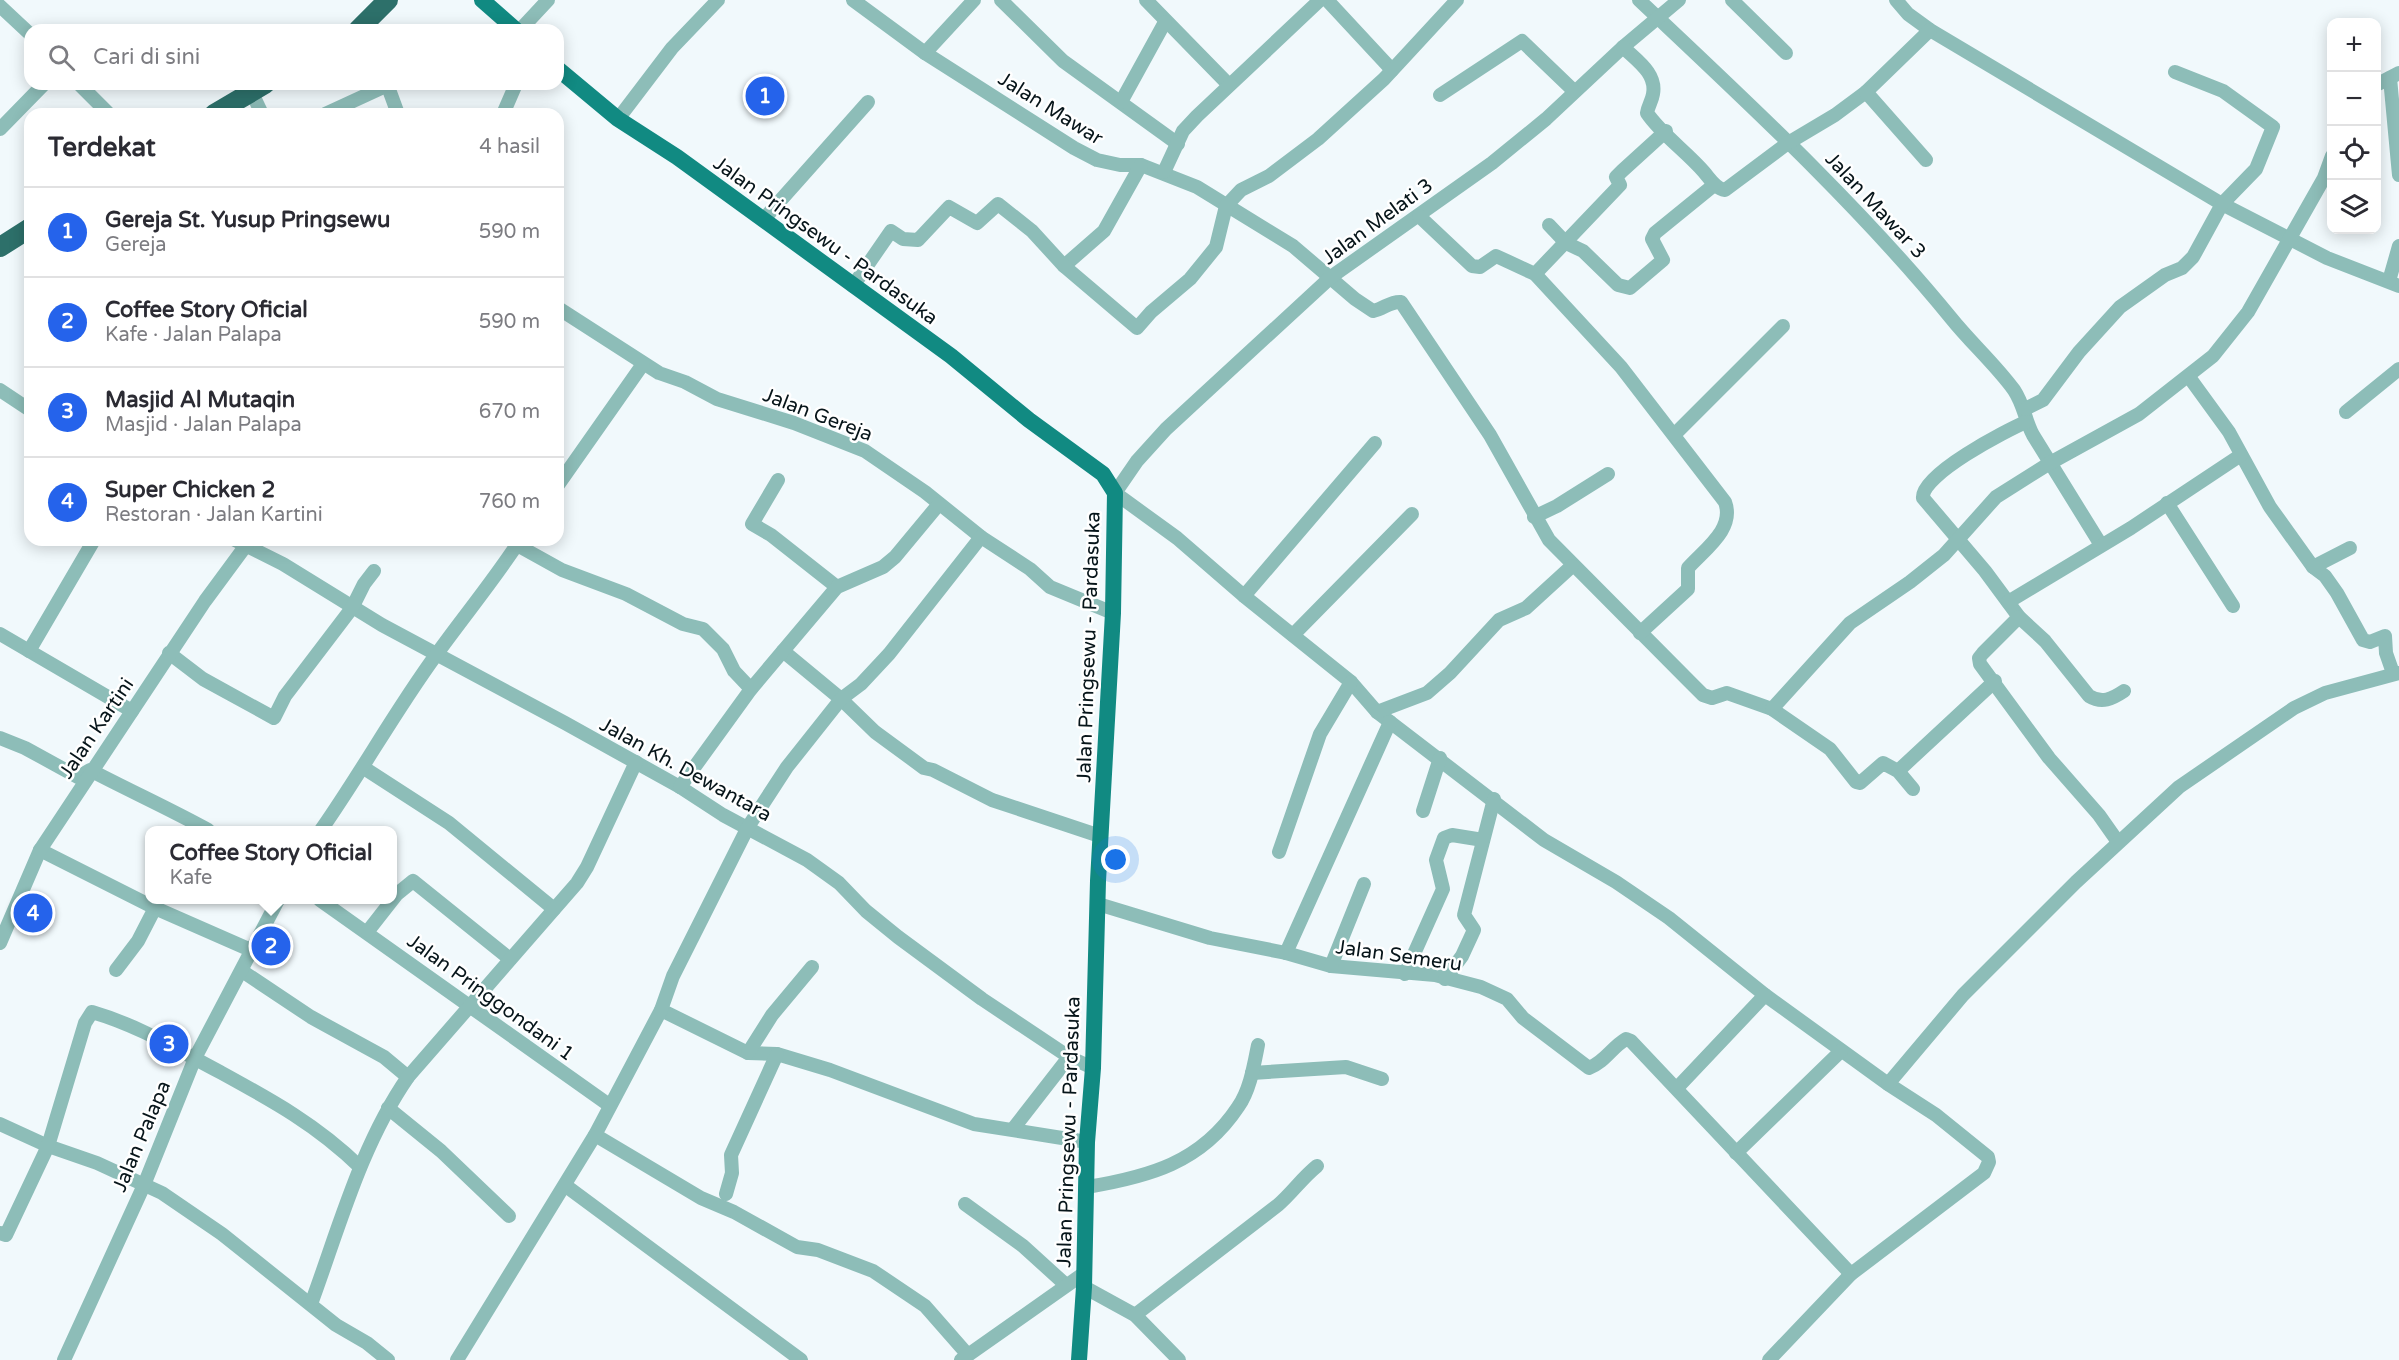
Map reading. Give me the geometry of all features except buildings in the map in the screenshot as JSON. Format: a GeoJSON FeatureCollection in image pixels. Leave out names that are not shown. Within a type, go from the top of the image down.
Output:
{"type":"FeatureCollection","features":[{"type":"Feature","properties":{"kind":"highway"},"geometry":{"type":"LineString","coordinates":[[364,24],[388,0]]}},
{"type":"Feature","properties":{"kind":"highway"},"geometry":{"type":"LineString","coordinates":[[224,108],[256,90]]}},
{"type":"Feature","properties":{"kind":"highway"},"geometry":{"type":"LineString","coordinates":[[0,247],[24,232]]}},
{"type":"Feature","properties":{"kind":"main road"},"geometry":{"type":"LineString","coordinates":[[482,0],[511,24]]}},
{"type":"Feature","properties":{"kind":"main road","name":"Jalan Pringsewu - Pardasuka"},"geometry":{"type":"LineString","coordinates":[[564,74],[618,119],[676,157],[951,356],[1029,420],[1103,474],[1115,493],[1113,613],[1100,836],[1093,1068],[1087,1142],[1084,1280],[1079,1360]]}},
{"type":"Feature","properties":{"kind":"street"},"geometry":{"type":"LineString","coordinates":[[524,24],[548,0]]}},
{"type":"Feature","properties":{"kind":"street"},"geometry":{"type":"LineString","coordinates":[[618,119],[672,48],[718,0]]}},
{"type":"Feature","properties":{"kind":"street","name":"Jalan Mawar"},"geometry":{"type":"LineString","coordinates":[[852,0],[925,53],[1089,156],[1120,165],[1141,165],[1164,172],[1197,187],[1293,246],[1355,299],[1373,311],[1383,309],[1394,301],[1404,304],[1490,435],[1534,517]]}},
{"type":"Feature","properties":{"kind":"street"},"geometry":{"type":"LineString","coordinates":[[925,53],[974,0]]}},
{"type":"Feature","properties":{"kind":"street"},"geometry":{"type":"LineString","coordinates":[[1001,0],[1063,61],[1178,144]]}},
{"type":"Feature","properties":{"kind":"street"},"geometry":{"type":"LineString","coordinates":[[1146,0],[1228,84]]}},
{"type":"Feature","properties":{"kind":"street"},"geometry":{"type":"LineString","coordinates":[[1164,172],[1183,131],[1228,84],[1320,0]]}},
{"type":"Feature","properties":{"kind":"street"},"geometry":{"type":"LineString","coordinates":[[1327,0],[1392,70]]}},
{"type":"Feature","properties":{"kind":"street"},"geometry":{"type":"LineString","coordinates":[[853,286],[891,231],[903,239],[918,240],[949,207],[977,223],[998,204],[1032,231],[1064,266],[1137,328],[1151,312],[1190,279],[1216,247],[1226,206],[1241,190],[1269,176],[1300,153],[1392,70],[1458,0]]}},
{"type":"Feature","properties":{"kind":"street","name":"Jalan Mawar 3"},"geometry":{"type":"LineString","coordinates":[[1639,0],[1788,142],[1895,253],[1993,364],[2026,415],[2050,463],[2101,545]]}},
{"type":"Feature","properties":{"kind":"street","name":"Jalan Melati 3"},"geometry":{"type":"LineString","coordinates":[[1115,493],[1137,461],[1166,429],[1331,277],[1419,216],[1522,139],[1623,47],[1679,0]]}},
{"type":"Feature","properties":{"kind":"street"},"geometry":{"type":"LineString","coordinates":[[1732,0],[1786,53]]}},
{"type":"Feature","properties":{"kind":"street"},"geometry":{"type":"LineString","coordinates":[[1896,0],[1908,14],[1930,30],[2222,204],[2327,258],[2394,284],[2399,246]]}},
{"type":"Feature","properties":{"kind":"street"},"geometry":{"type":"LineString","coordinates":[[0,6],[24,28]]}},
{"type":"Feature","properties":{"kind":"street"},"geometry":{"type":"LineString","coordinates":[[1121,102],[1165,22]]}},
{"type":"Feature","properties":{"kind":"street"},"geometry":{"type":"LineString","coordinates":[[1623,47],[1648,71],[1652,80],[1653,95],[1647,113],[1714,185],[1725,190],[1788,142],[1835,115],[1866,92],[1930,30]]}},
{"type":"Feature","properties":{"kind":"street"},"geometry":{"type":"LineString","coordinates":[[1440,95],[1522,42],[1574,91]]}},
{"type":"Feature","properties":{"kind":"street"},"geometry":{"type":"LineString","coordinates":[[2124,691],[2112,699],[2098,701],[2089,696],[2045,641],[2019,617],[1985,571],[1923,498],[1924,489],[1949,465],[2007,430],[2043,400],[2079,352],[2120,307],[2165,275],[2186,264],[2222,204],[2256,169],[2273,127],[2223,91],[2175,72]]}},
{"type":"Feature","properties":{"kind":"street"},"geometry":{"type":"LineString","coordinates":[[2394,76],[2399,176]]}},
{"type":"Feature","properties":{"kind":"street"},"geometry":{"type":"LineString","coordinates":[[0,129],[38,90]]}},
{"type":"Feature","properties":{"kind":"street"},"geometry":{"type":"LineString","coordinates":[[85,90],[103,108]]}},
{"type":"Feature","properties":{"kind":"street"},"geometry":{"type":"LineString","coordinates":[[259,90],[261,108]]}},
{"type":"Feature","properties":{"kind":"street"},"geometry":{"type":"LineString","coordinates":[[338,108],[376,90]]}},
{"type":"Feature","properties":{"kind":"street"},"geometry":{"type":"LineString","coordinates":[[389,90],[396,108]]}},
{"type":"Feature","properties":{"kind":"street"},"geometry":{"type":"LineString","coordinates":[[506,108],[513,90]]}},
{"type":"Feature","properties":{"kind":"street"},"geometry":{"type":"LineString","coordinates":[[1866,92],[1926,160]]}},
{"type":"Feature","properties":{"kind":"street"},"geometry":{"type":"LineString","coordinates":[[763,220],[868,102]]}},
{"type":"Feature","properties":{"kind":"street"},"geometry":{"type":"LineString","coordinates":[[1535,274],[1620,185],[1616,177],[1666,131]]}},
{"type":"Feature","properties":{"kind":"street"},"geometry":{"type":"LineString","coordinates":[[1064,266],[1104,231],[1141,165]]}},
{"type":"Feature","properties":{"kind":"street"},"geometry":{"type":"LineString","coordinates":[[1772,709],[1850,623],[1910,582],[1958,541],[1996,497],[2050,463],[2139,414],[2189,377],[2230,338],[2248,312],[2324,178],[2327,169]]}},
{"type":"Feature","properties":{"kind":"street"},"geometry":{"type":"LineString","coordinates":[[1549,225],[1566,243],[1583,251],[1618,285],[1630,288],[1663,260],[1653,239],[1655,233],[1714,185]]}},
{"type":"Feature","properties":{"kind":"street"},"geometry":{"type":"LineString","coordinates":[[1419,216],[1472,267],[1480,267],[1496,256],[1535,274],[1621,367],[1725,502],[1729,511],[1723,530],[1688,568],[1690,584],[1685,594],[1640,633]]}},
{"type":"Feature","properties":{"kind":"street","name":"Jalan Gereja"},"geometry":{"type":"LineString","coordinates":[[564,312],[643,364],[717,399],[794,423],[865,451],[981,537],[1030,569],[1050,587],[1113,613]]}},
{"type":"Feature","properties":{"kind":"street"},"geometry":{"type":"LineString","coordinates":[[1674,434],[1783,326]]}},
{"type":"Feature","properties":{"kind":"street"},"geometry":{"type":"LineString","coordinates":[[564,476],[643,364]]}},
{"type":"Feature","properties":{"kind":"street"},"geometry":{"type":"LineString","coordinates":[[2346,412],[2399,369]]}},
{"type":"Feature","properties":{"kind":"street"},"geometry":{"type":"LineString","coordinates":[[2189,377],[2229,432],[2270,507],[2313,567],[2325,576],[2337,593],[2363,639],[2370,642],[2399,631]]}},
{"type":"Feature","properties":{"kind":"street"},"geometry":{"type":"LineString","coordinates":[[0,390],[24,406]]}},
{"type":"Feature","properties":{"kind":"street"},"geometry":{"type":"LineString","coordinates":[[1244,596],[1375,443]]}},
{"type":"Feature","properties":{"kind":"street"},"geometry":{"type":"LineString","coordinates":[[2008,603],[2241,454]]}},
{"type":"Feature","properties":{"kind":"street"},"geometry":{"type":"LineString","coordinates":[[1608,474],[1557,506],[1534,517],[1549,540],[1572,566],[1703,695],[1712,698],[1727,693],[1772,709],[1830,749],[1856,782],[1860,783],[1883,763],[1898,771],[1913,789]]}},
{"type":"Feature","properties":{"kind":"street"},"geometry":{"type":"LineString","coordinates":[[778,480],[752,524],[771,535],[837,587]]}},
{"type":"Feature","properties":{"kind":"street"},"geometry":{"type":"LineString","coordinates":[[1115,493],[1177,538],[1244,596],[1351,682],[1377,712],[1545,840],[1616,882],[1669,918],[1765,995],[1888,1084],[1936,1115],[1988,1156],[1989,1162],[1984,1173],[1851,1274],[1769,1360]]}},
{"type":"Feature","properties":{"kind":"street"},"geometry":{"type":"LineString","coordinates":[[2167,503],[2233,606]]}},
{"type":"Feature","properties":{"kind":"street"},"geometry":{"type":"LineString","coordinates":[[680,788],[751,689],[837,587],[868,575],[889,562],[939,504]]}},
{"type":"Feature","properties":{"kind":"street"},"geometry":{"type":"LineString","coordinates":[[1293,635],[1412,514]]}},
{"type":"Feature","properties":{"kind":"street"},"geometry":{"type":"LineString","coordinates":[[461,1358],[526,1246],[566,1186],[595,1135],[661,1010],[673,976],[748,827],[787,767],[841,699],[861,684],[889,654],[981,537]]}},
{"type":"Feature","properties":{"kind":"street"},"geometry":{"type":"LineString","coordinates":[[29,651],[90,546]]}},
{"type":"Feature","properties":{"kind":"street","name":"Jalan Kartini"},"geometry":{"type":"LineString","coordinates":[[0,943],[3,927],[40,850],[90,770],[241,546]]}},
{"type":"Feature","properties":{"kind":"street","name":"Jalan Kh. Dewantara"},"geometry":{"type":"LineString","coordinates":[[251,546],[338,596],[352,608],[636,762],[723,815],[748,827],[824,872],[898,937],[990,1004],[1069,1057],[1093,1068]]}},
{"type":"Feature","properties":{"kind":"street"},"geometry":{"type":"LineString","coordinates":[[324,826],[436,655],[491,584],[515,546]]}},
{"type":"Feature","properties":{"kind":"street"},"geometry":{"type":"LineString","coordinates":[[524,546],[562,570],[626,594],[682,624],[703,629],[723,649],[735,671],[751,689]]}},
{"type":"Feature","properties":{"kind":"street"},"geometry":{"type":"LineString","coordinates":[[2313,567],[2350,548]]}},
{"type":"Feature","properties":{"kind":"street"},"geometry":{"type":"LineString","coordinates":[[1377,712],[1427,693],[1450,673],[1498,620],[1526,609],[1572,566]]}},
{"type":"Feature","properties":{"kind":"street"},"geometry":{"type":"LineString","coordinates":[[170,653],[203,679],[274,718],[308,664],[352,608],[364,584],[374,571]]}},
{"type":"Feature","properties":{"kind":"street"},"geometry":{"type":"LineString","coordinates":[[2019,617],[1979,658],[1980,664],[1995,681],[2049,758],[2099,815],[2118,842]]}},
{"type":"Feature","properties":{"kind":"street"},"geometry":{"type":"LineString","coordinates":[[0,634],[132,711]]}},
{"type":"Feature","properties":{"kind":"street"},"geometry":{"type":"LineString","coordinates":[[1888,1084],[1963,995],[2118,842],[2179,787],[2294,708],[2325,693],[2396,673],[2386,653],[2385,636]]}},
{"type":"Feature","properties":{"kind":"street"},"geometry":{"type":"LineString","coordinates":[[783,651],[841,699],[874,732],[924,768],[933,770],[992,800],[1100,836]]}},
{"type":"Feature","properties":{"kind":"street"},"geometry":{"type":"LineString","coordinates":[[1898,771],[1995,681]]}},
{"type":"Feature","properties":{"kind":"street"},"geometry":{"type":"LineString","coordinates":[[1279,852],[1316,744],[1351,682]]}},
{"type":"Feature","properties":{"kind":"street"},"geometry":{"type":"LineString","coordinates":[[1286,953],[1390,722]]}},
{"type":"Feature","properties":{"kind":"street"},"geometry":{"type":"LineString","coordinates":[[0,738],[25,748],[78,777],[90,770],[141,797],[164,805],[200,826]]}},
{"type":"Feature","properties":{"kind":"street"},"geometry":{"type":"LineString","coordinates":[[1423,811],[1440,758]]}},
{"type":"Feature","properties":{"kind":"street"},"geometry":{"type":"LineString","coordinates":[[310,1304],[360,1167],[388,1108],[408,1077],[468,1006],[554,909],[563,902],[587,867],[636,762]]}},
{"type":"Feature","properties":{"kind":"street"},"geometry":{"type":"LineString","coordinates":[[364,768],[449,823],[554,909]]}},
{"type":"Feature","properties":{"kind":"street"},"geometry":{"type":"LineString","coordinates":[[1445,979],[1462,956],[1474,930],[1464,915],[1494,799]]}},
{"type":"Feature","properties":{"kind":"street"},"geometry":{"type":"LineString","coordinates":[[1405,974],[1443,889],[1436,860],[1444,838],[1452,835],[1483,840]]}},
{"type":"Feature","properties":{"kind":"street"},"geometry":{"type":"LineString","coordinates":[[40,850],[145,903]]}},
{"type":"Feature","properties":{"kind":"street"},"geometry":{"type":"LineString","coordinates":[[397,894],[413,881],[510,959]]}},
{"type":"Feature","properties":{"kind":"street"},"geometry":{"type":"LineString","coordinates":[[1330,966],[1364,884]]}},
{"type":"Feature","properties":{"kind":"street"},"geometry":{"type":"LineString","coordinates":[[147,904],[253,951]]}},
{"type":"Feature","properties":{"kind":"street","name":"Jalan Palapa"},"geometry":{"type":"LineString","coordinates":[[64,1360],[144,1185],[195,1058],[277,904]]}},
{"type":"Feature","properties":{"kind":"street","name":"Jalan Pringgondani 1"},"geometry":{"type":"LineString","coordinates":[[326,904],[368,931],[468,1006],[609,1105]]}},
{"type":"Feature","properties":{"kind":"street"},"geometry":{"type":"LineString","coordinates":[[368,931],[389,904]]}},
{"type":"Feature","properties":{"kind":"street","name":"Jalan Semeru"},"geometry":{"type":"LineString","coordinates":[[1098,904],[1210,938],[1286,953],[1330,966],[1435,975],[1482,987],[1507,999],[1522,1018],[1589,1068],[1599,1064],[1620,1043],[1626,1040],[1631,1041],[1851,1274]]}},
{"type":"Feature","properties":{"kind":"street"},"geometry":{"type":"LineString","coordinates":[[116,970],[138,941],[155,908]]}},
{"type":"Feature","properties":{"kind":"street"},"geometry":{"type":"LineString","coordinates":[[748,1053],[772,1015],[812,967]]}},
{"type":"Feature","properties":{"kind":"street"},"geometry":{"type":"LineString","coordinates":[[242,971],[312,1017],[384,1057],[408,1077]]}},
{"type":"Feature","properties":{"kind":"street"},"geometry":{"type":"LineString","coordinates":[[1677,1088],[1765,995]]}},
{"type":"Feature","properties":{"kind":"street"},"geometry":{"type":"LineString","coordinates":[[661,1010],[748,1053],[777,1054],[830,1070],[885,1093],[904,1096],[974,1124],[1087,1142]]}},
{"type":"Feature","properties":{"kind":"street"},"geometry":{"type":"LineString","coordinates":[[0,1233],[6,1235],[48,1146],[85,1023],[92,1012],[153,1034],[315,1127],[360,1167]]}},
{"type":"Feature","properties":{"kind":"street"},"geometry":{"type":"LineString","coordinates":[[1087,1187],[1136,1179],[1166,1169],[1197,1149],[1239,1106],[1252,1073],[1258,1046]]}},
{"type":"Feature","properties":{"kind":"street"},"geometry":{"type":"LineString","coordinates":[[1736,1153],[1841,1051]]}},
{"type":"Feature","properties":{"kind":"street"},"geometry":{"type":"LineString","coordinates":[[726,1194],[732,1173],[731,1155],[777,1054]]}},
{"type":"Feature","properties":{"kind":"street"},"geometry":{"type":"LineString","coordinates":[[1013,1129],[1069,1057]]}},
{"type":"Feature","properties":{"kind":"street"},"geometry":{"type":"LineString","coordinates":[[1252,1073],[1346,1067],[1383,1079]]}},
{"type":"Feature","properties":{"kind":"street"},"geometry":{"type":"LineString","coordinates":[[388,1108],[441,1151],[509,1216]]}},
{"type":"Feature","properties":{"kind":"street"},"geometry":{"type":"LineString","coordinates":[[0,1124],[48,1146],[97,1163],[162,1193],[222,1234],[310,1304],[388,1360]]}},
{"type":"Feature","properties":{"kind":"street"},"geometry":{"type":"LineString","coordinates":[[595,1135],[701,1198],[734,1212],[797,1247],[818,1250],[873,1271],[925,1306],[964,1358],[1066,1285],[1084,1280],[1135,1314],[1179,1360]]}},
{"type":"Feature","properties":{"kind":"street"},"geometry":{"type":"LineString","coordinates":[[1135,1314],[1278,1205],[1293,1192],[1301,1179],[1317,1166]]}},
{"type":"Feature","properties":{"kind":"street"},"geometry":{"type":"LineString","coordinates":[[566,1186],[801,1360]]}},
{"type":"Feature","properties":{"kind":"street"},"geometry":{"type":"LineString","coordinates":[[965,1204],[1023,1246],[1066,1285]]}},
{"type":"Feature","properties":{"kind":"place","name":"Gereja St. Yusup Pringsewu"},"geometry":{"type":"Point","coordinates":[765,96]}},
{"type":"Feature","properties":{"kind":"place","name":"Super Chicken 2"},"geometry":{"type":"Point","coordinates":[33,913]}},
{"type":"Feature","properties":{"kind":"place","name":"Coffee Story Oficial"},"geometry":{"type":"Point","coordinates":[271,946]}},
{"type":"Feature","properties":{"kind":"place","name":"Masjid Al Mutaqin"},"geometry":{"type":"Point","coordinates":[169,1044]}}]}
